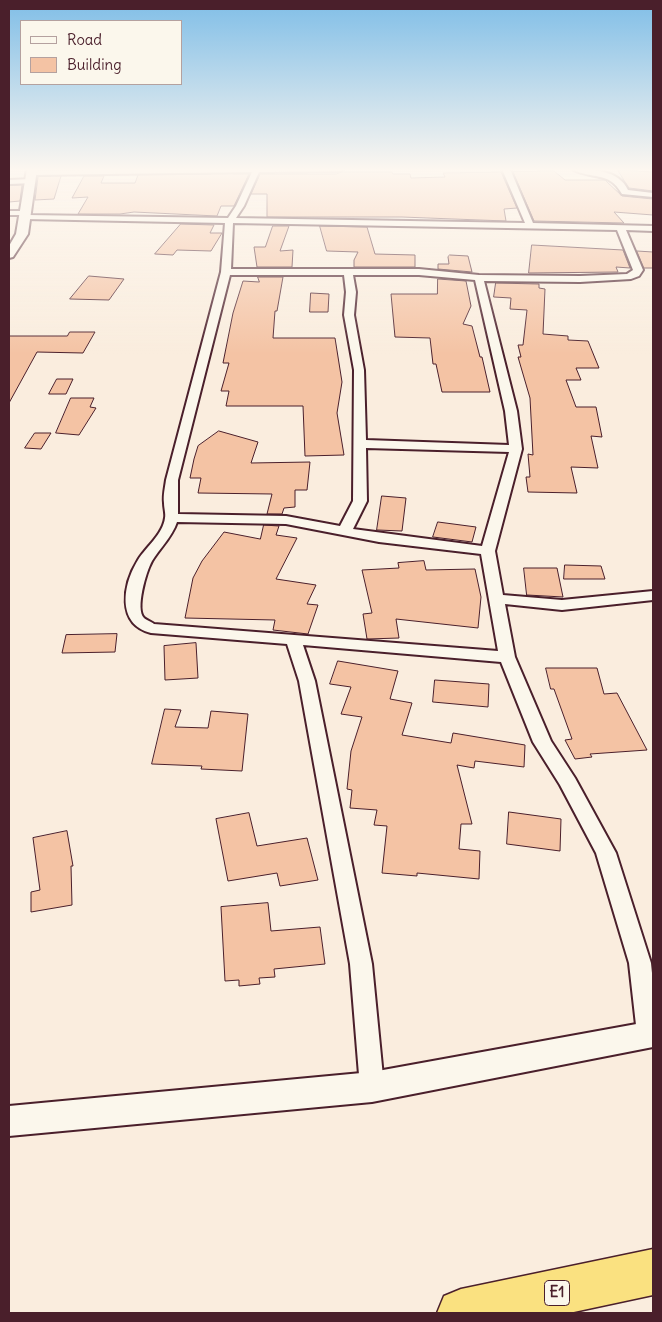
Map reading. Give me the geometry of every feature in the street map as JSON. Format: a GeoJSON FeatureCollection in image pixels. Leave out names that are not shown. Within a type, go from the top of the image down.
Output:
{"type":"FeatureCollection","features":[{"type":"Feature","properties":{"kind":"highway","name":"E1"},"geometry":{"type":"LineString","coordinates":[[461,1313],[653,1272]]}},
{"type":"Feature","properties":{"kind":"street"},"geometry":{"type":"LineString","coordinates":[[9,255],[13,242],[22,234],[23,231]]}},
{"type":"Feature","properties":{"kind":"street"},"geometry":{"type":"LineString","coordinates":[[228,231],[226,272],[172,480],[170,500],[172,518],[168,531],[144,562],[136,589],[133,611],[138,621],[151,628],[507,658]]}},
{"type":"Feature","properties":{"kind":"street"},"geometry":{"type":"LineString","coordinates":[[226,272],[419,272],[479,278],[580,279],[628,277],[636,274],[638,270],[621,231]]}},
{"type":"Feature","properties":{"kind":"street"},"geometry":{"type":"LineString","coordinates":[[344,532],[360,501],[359,370],[349,315],[351,292],[348,272]]}},
{"type":"Feature","properties":{"kind":"street"},"geometry":{"type":"LineString","coordinates":[[9,1122],[372,1087],[651,1034],[640,963],[606,853],[568,783],[542,742],[507,658],[488,551],[516,449],[511,411],[479,278]]}},
{"type":"Feature","properties":{"kind":"street"},"geometry":{"type":"LineString","coordinates":[[360,444],[516,449]]}},
{"type":"Feature","properties":{"kind":"street"},"geometry":{"type":"LineString","coordinates":[[172,518],[286,520],[379,538],[488,551]]}},
{"type":"Feature","properties":{"kind":"street"},"geometry":{"type":"LineString","coordinates":[[496,599],[562,605],[653,595]]}},
{"type":"Feature","properties":{"kind":"street"},"geometry":{"type":"LineString","coordinates":[[294,641],[307,681],[324,784],[361,964],[372,1087]]}},
{"type":"Feature","properties":{"kind":"building"},"geometry":{"type":"Polygon","coordinates":[[[175,231],[211,231],[210,233],[222,233],[211,251],[177,250],[173,255],[155,254],[175,231]]]}},
{"type":"Feature","properties":{"kind":"building"},"geometry":{"type":"Polygon","coordinates":[[[271,231],[287,231],[280,251],[293,250],[292,267],[257,267],[254,247],[265,247],[271,231]]]}},
{"type":"Feature","properties":{"kind":"building"},"geometry":{"type":"Polygon","coordinates":[[[321,231],[368,231],[375,254],[415,255],[415,267],[354,267],[354,260],[358,252],[327,251],[321,231]]]}},
{"type":"Feature","properties":{"kind":"building"},"geometry":{"type":"Polygon","coordinates":[[[532,245],[623,250],[630,268],[616,267],[618,272],[529,273],[532,245]]]}},
{"type":"Feature","properties":{"kind":"building"},"geometry":{"type":"Polygon","coordinates":[[[637,251],[653,252],[653,268],[644,268],[637,251]]]}},
{"type":"Feature","properties":{"kind":"building"},"geometry":{"type":"Polygon","coordinates":[[[450,255],[468,256],[472,272],[438,269],[438,264],[449,264],[448,257],[450,255]]]}},
{"type":"Feature","properties":{"kind":"building"},"geometry":{"type":"Polygon","coordinates":[[[89,276],[124,279],[109,300],[70,299],[89,276]]]}},
{"type":"Feature","properties":{"kind":"building"},"geometry":{"type":"Polygon","coordinates":[[[258,277],[283,277],[277,311],[275,311],[273,338],[335,338],[342,382],[337,413],[344,455],[305,456],[303,406],[226,406],[229,391],[221,391],[229,363],[223,363],[233,313],[243,281],[259,282],[258,277]]]}},
{"type":"Feature","properties":{"kind":"building"},"geometry":{"type":"Polygon","coordinates":[[[438,279],[466,281],[471,306],[463,324],[472,326],[490,392],[442,392],[436,364],[433,364],[430,338],[395,337],[391,294],[437,294],[438,279]]]}},
{"type":"Feature","properties":{"kind":"building"},"geometry":{"type":"Polygon","coordinates":[[[496,283],[539,284],[539,288],[545,289],[543,334],[568,336],[568,340],[588,341],[599,368],[576,368],[581,380],[566,380],[576,407],[596,407],[602,437],[591,436],[598,468],[571,467],[577,493],[528,492],[526,477],[530,477],[528,454],[533,455],[530,398],[518,357],[521,357],[518,345],[523,345],[527,310],[510,309],[511,298],[494,297],[496,283]]]}},
{"type":"Feature","properties":{"kind":"building"},"geometry":{"type":"Polygon","coordinates":[[[311,293],[329,294],[328,312],[310,312],[311,293]]]}},
{"type":"Feature","properties":{"kind":"building"},"geometry":{"type":"Polygon","coordinates":[[[70,332],[95,332],[83,353],[37,352],[9,403],[9,336],[67,336],[70,332]]]}},
{"type":"Feature","properties":{"kind":"building"},"geometry":{"type":"Polygon","coordinates":[[[57,379],[73,379],[66,394],[49,394],[57,379]]]}},
{"type":"Feature","properties":{"kind":"building"},"geometry":{"type":"Polygon","coordinates":[[[71,398],[94,398],[90,407],[96,408],[79,435],[56,433],[71,398]]]}},
{"type":"Feature","properties":{"kind":"building"},"geometry":{"type":"Polygon","coordinates":[[[219,431],[258,442],[251,463],[310,462],[307,490],[295,490],[295,507],[284,508],[282,514],[267,514],[272,494],[198,493],[201,478],[190,478],[198,446],[219,431]]]}},
{"type":"Feature","properties":{"kind":"building"},"geometry":{"type":"Polygon","coordinates":[[[35,433],[51,433],[41,449],[25,448],[35,433]]]}},
{"type":"Feature","properties":{"kind":"building"},"geometry":{"type":"Polygon","coordinates":[[[382,496],[406,498],[402,531],[377,530],[382,496]]]}},
{"type":"Feature","properties":{"kind":"building"},"geometry":{"type":"Polygon","coordinates":[[[438,522],[476,527],[472,542],[433,537],[438,522]]]}},
{"type":"Feature","properties":{"kind":"building"},"geometry":{"type":"Polygon","coordinates":[[[264,525],[279,526],[276,535],[297,538],[276,579],[316,585],[307,604],[318,605],[308,634],[273,630],[275,620],[185,618],[193,578],[202,561],[224,532],[260,539],[264,525]]]}},
{"type":"Feature","properties":{"kind":"building"},"geometry":{"type":"Polygon","coordinates":[[[424,561],[426,570],[475,569],[481,597],[478,628],[396,619],[399,638],[367,639],[363,614],[372,613],[362,570],[399,568],[398,563],[424,561]]]}},
{"type":"Feature","properties":{"kind":"building"},"geometry":{"type":"Polygon","coordinates":[[[565,565],[601,566],[605,579],[564,579],[565,565]]]}},
{"type":"Feature","properties":{"kind":"building"},"geometry":{"type":"Polygon","coordinates":[[[524,568],[557,568],[563,597],[527,595],[524,568]]]}},
{"type":"Feature","properties":{"kind":"building"},"geometry":{"type":"Polygon","coordinates":[[[117,634],[115,652],[62,653],[66,635],[117,634]]]}},
{"type":"Feature","properties":{"kind":"building"},"geometry":{"type":"Polygon","coordinates":[[[196,643],[198,678],[165,680],[164,646],[196,643]]]}},
{"type":"Feature","properties":{"kind":"building"},"geometry":{"type":"Polygon","coordinates":[[[338,661],[398,671],[390,699],[412,703],[402,735],[451,743],[453,733],[525,745],[524,767],[475,761],[474,768],[457,765],[472,824],[461,824],[459,849],[480,851],[479,879],[417,873],[417,876],[382,873],[387,826],[374,825],[377,810],[350,808],[352,790],[347,789],[351,751],[362,717],[341,714],[351,687],[330,684],[338,661]]]}},
{"type":"Feature","properties":{"kind":"building"},"geometry":{"type":"Polygon","coordinates":[[[546,668],[597,668],[604,694],[617,693],[647,750],[590,754],[592,757],[575,759],[565,740],[572,739],[554,689],[551,689],[546,668]]]}},
{"type":"Feature","properties":{"kind":"building"},"geometry":{"type":"Polygon","coordinates":[[[435,680],[489,684],[488,707],[433,702],[435,680]]]}},
{"type":"Feature","properties":{"kind":"building"},"geometry":{"type":"Polygon","coordinates":[[[165,709],[181,710],[175,727],[208,728],[211,711],[248,714],[242,771],[201,769],[202,766],[152,764],[165,709]]]}},
{"type":"Feature","properties":{"kind":"building"},"geometry":{"type":"Polygon","coordinates":[[[509,812],[561,819],[560,851],[507,844],[509,812]]]}},
{"type":"Feature","properties":{"kind":"building"},"geometry":{"type":"Polygon","coordinates":[[[249,813],[257,846],[307,838],[318,880],[280,886],[277,873],[228,881],[216,819],[249,813]]]}},
{"type":"Feature","properties":{"kind":"building"},"geometry":{"type":"Polygon","coordinates":[[[67,831],[73,866],[71,866],[72,905],[31,912],[31,892],[40,890],[33,838],[67,831]]]}},
{"type":"Feature","properties":{"kind":"building"},"geometry":{"type":"Polygon","coordinates":[[[268,903],[271,931],[320,927],[325,964],[274,969],[275,977],[259,978],[260,984],[239,986],[239,980],[225,981],[221,907],[268,903]]]}}]}
